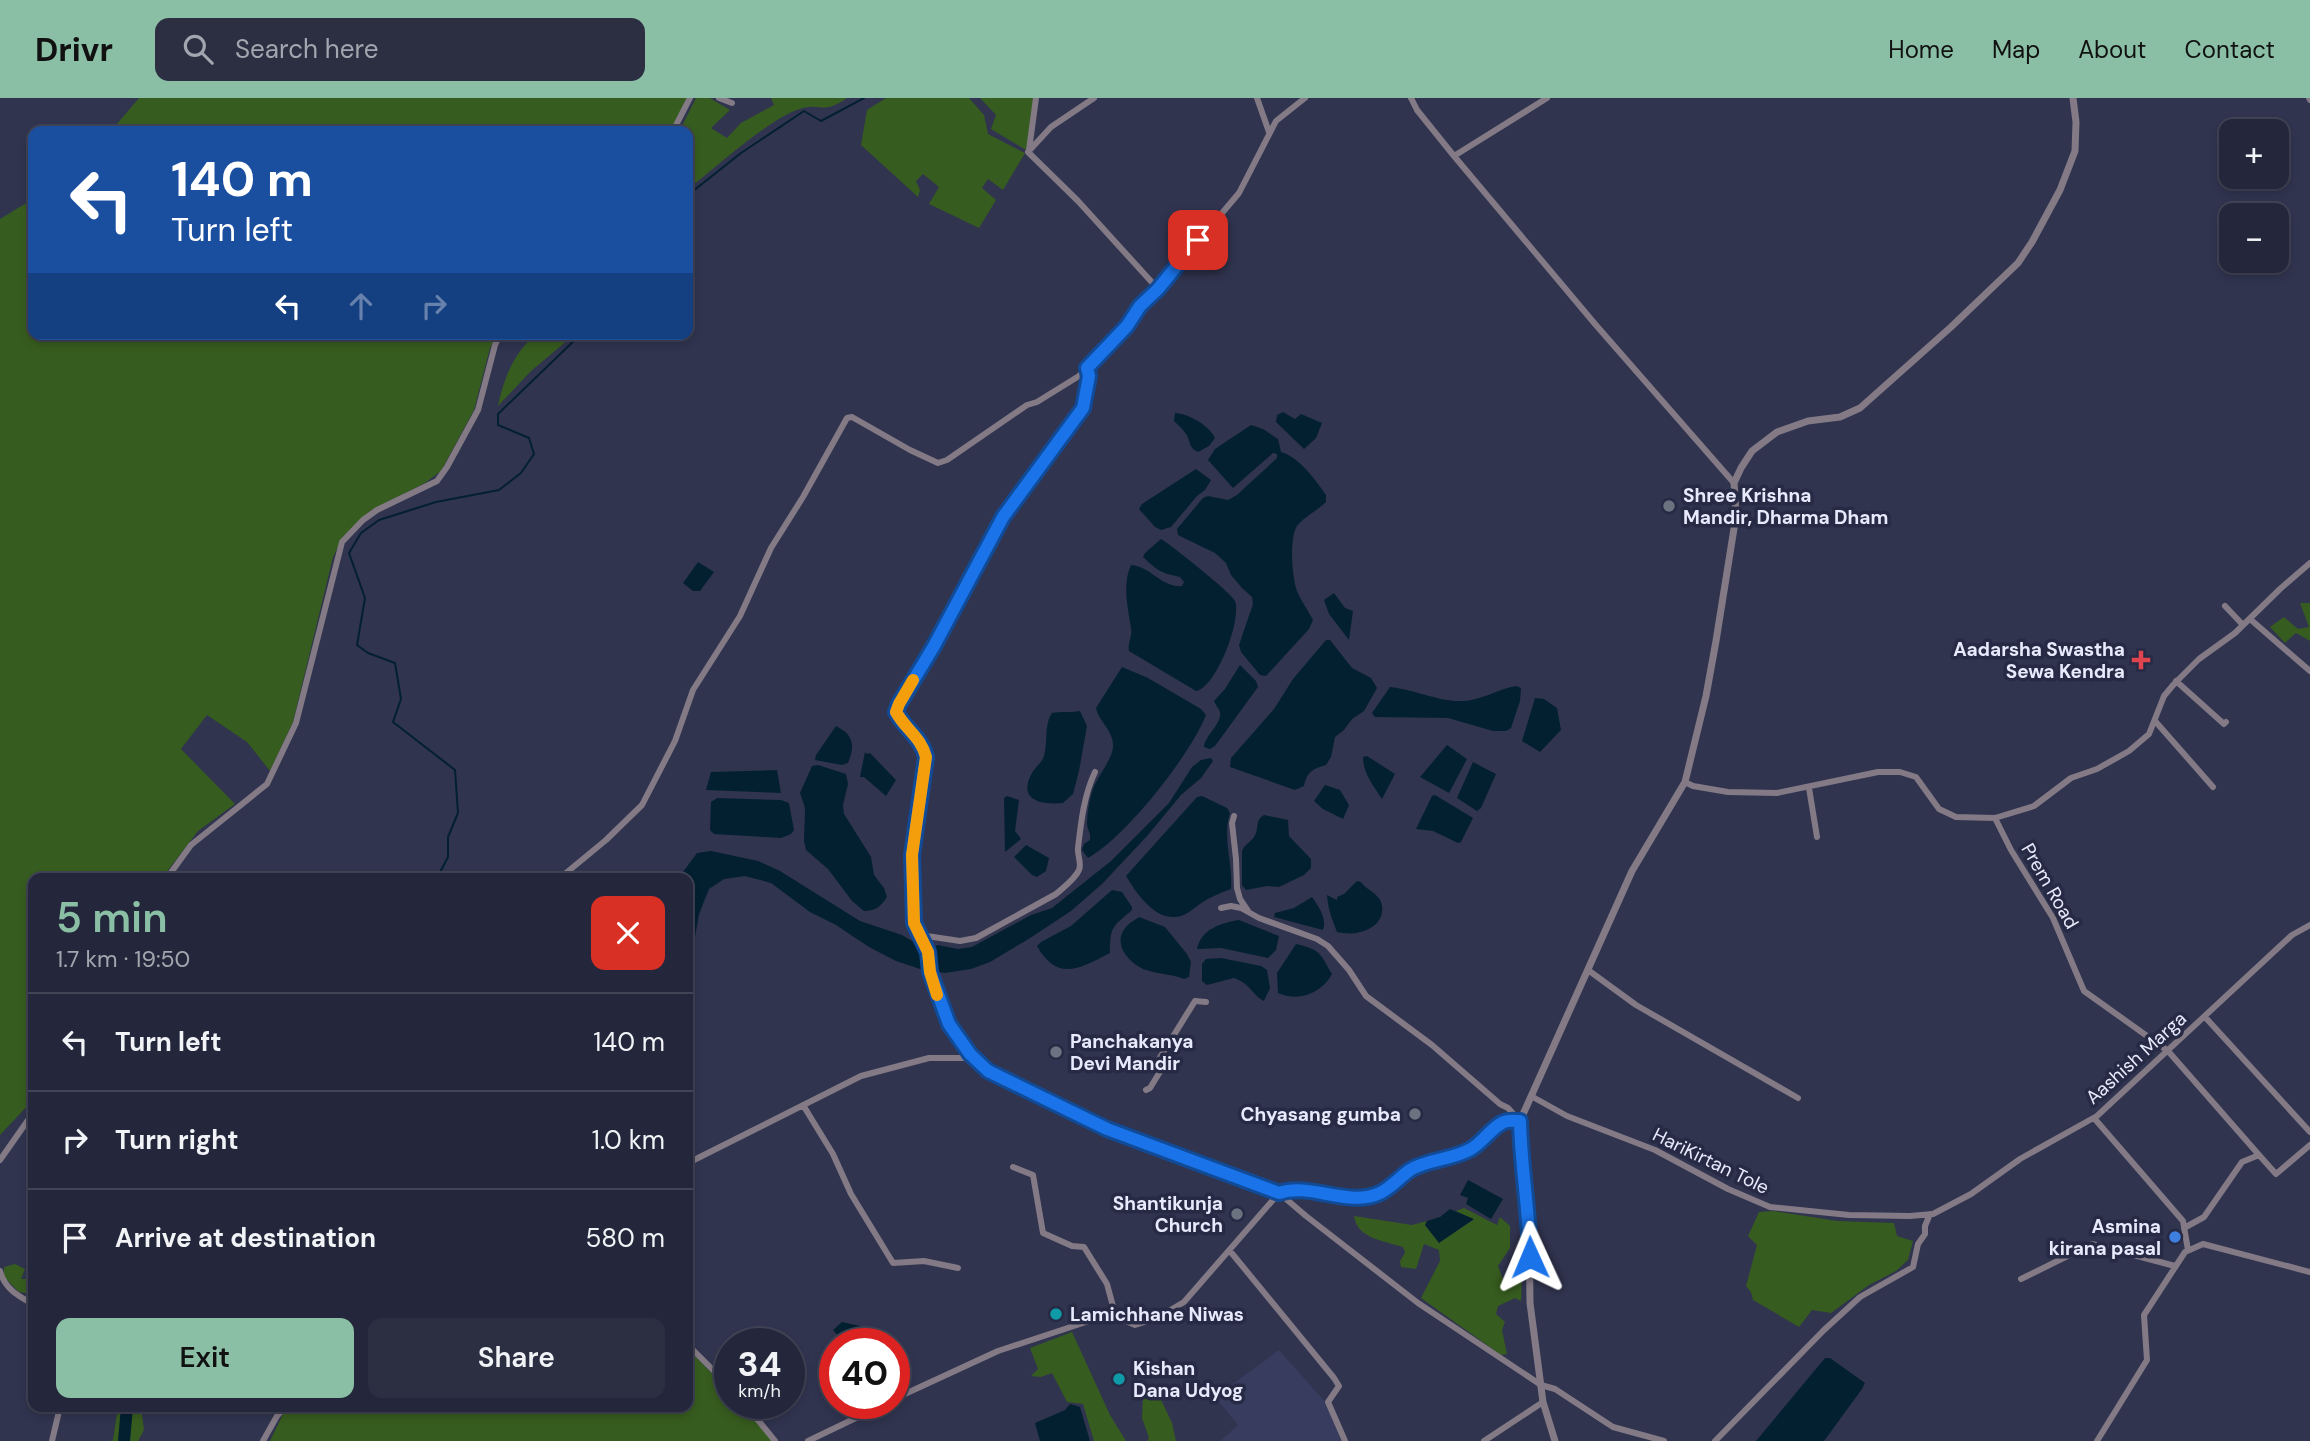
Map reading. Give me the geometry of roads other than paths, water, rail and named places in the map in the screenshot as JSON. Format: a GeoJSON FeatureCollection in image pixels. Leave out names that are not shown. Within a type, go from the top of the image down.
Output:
{"type":"FeatureCollection","features":[{"type":"Feature","properties":{"kind":"street"},"geometry":{"type":"LineString","coordinates":[[676,126],[690,98]]}},
{"type":"Feature","properties":{"kind":"street"},"geometry":{"type":"LineString","coordinates":[[719,98],[732,103]]}},
{"type":"Feature","properties":{"kind":"street"},"geometry":{"type":"LineString","coordinates":[[1028,152],[1036,98]]}},
{"type":"Feature","properties":{"kind":"street"},"geometry":{"type":"LineString","coordinates":[[1028,152],[1051,127],[1094,98]]}},
{"type":"Feature","properties":{"kind":"street"},"geometry":{"type":"LineString","coordinates":[[1257,98],[1269,132]]}},
{"type":"Feature","properties":{"kind":"street"},"geometry":{"type":"LineString","coordinates":[[566,873],[606,840],[642,804],[675,741],[693,690],[740,616],[771,548],[810,487],[847,418],[852,417],[938,463],[947,460],[1027,405],[1061,388],[1087,368],[1127,326],[1140,306],[1158,289],[1239,193],[1276,121],[1305,98]]}},
{"type":"Feature","properties":{"kind":"street"},"geometry":{"type":"LineString","coordinates":[[1410,98],[1454,156],[1595,324],[1734,483]]}},
{"type":"Feature","properties":{"kind":"street"},"geometry":{"type":"LineString","coordinates":[[1454,156],[1547,98]]}},
{"type":"Feature","properties":{"kind":"street"},"geometry":{"type":"LineString","coordinates":[[1555,1441],[1543,1402],[1530,1303],[1529,1211],[1520,1121],[1632,871],[1685,782],[1706,696],[1718,630],[1736,516],[1734,483],[1752,451],[1777,432],[1808,421],[1840,417],[1860,408],[1951,327],[2018,262],[2060,190],[2075,152],[2076,122],[2073,98]]}},
{"type":"Feature","properties":{"kind":"street"},"geometry":{"type":"LineString","coordinates":[[1028,152],[1078,201],[1158,289]]}},
{"type":"Feature","properties":{"kind":"street"},"geometry":{"type":"LineString","coordinates":[[171,873],[191,845],[267,784],[296,723],[342,542],[377,510],[437,481],[478,410],[497,340]]}},
{"type":"Feature","properties":{"kind":"street"},"geometry":{"type":"LineString","coordinates":[[1087,368],[1089,376],[1083,408],[1003,517],[896,712],[902,724],[922,744],[926,757],[912,855],[914,923],[928,952],[930,972],[949,1024],[974,1058],[988,1071],[1107,1129],[1279,1193],[1418,1303],[1541,1385],[1555,1389],[1613,1427],[1664,1441]]}},
{"type":"Feature","properties":{"kind":"street"},"geometry":{"type":"LineString","coordinates":[[1685,782],[1728,792],[1777,793],[1878,772],[1900,772],[1916,776],[1939,809],[1956,817],[1995,818],[2034,806],[2071,778],[2097,769],[2129,751],[2149,734],[2164,696],[2176,681],[2250,619],[2310,563]]}},
{"type":"Feature","properties":{"kind":"street"},"geometry":{"type":"LineString","coordinates":[[2225,606],[2243,625]]}},
{"type":"Feature","properties":{"kind":"street"},"geometry":{"type":"LineString","coordinates":[[2250,619],[2310,671]]}},
{"type":"Feature","properties":{"kind":"street"},"geometry":{"type":"LineString","coordinates":[[2176,681],[2224,724],[2226,722]]}},
{"type":"Feature","properties":{"kind":"street"},"geometry":{"type":"LineString","coordinates":[[2155,721],[2213,787]]}},
{"type":"Feature","properties":{"kind":"street"},"geometry":{"type":"LineString","coordinates":[[920,934],[960,941],[975,938],[1056,894],[1068,884],[1079,870],[1077,851],[1085,796],[1095,772]]}},
{"type":"Feature","properties":{"kind":"street"},"geometry":{"type":"LineString","coordinates":[[1809,788],[1817,837]]}},
{"type":"Feature","properties":{"kind":"street"},"geometry":{"type":"LineString","coordinates":[[1234,816],[1232,823],[1237,888],[1240,899],[1249,912]]}},
{"type":"Feature","properties":{"kind":"street","name":"Prem Road"},"geometry":{"type":"LineString","coordinates":[[1995,818],[2011,850],[2053,918],[2084,991],[2168,1051],[2259,1155]]}},
{"type":"Feature","properties":{"kind":"street"},"geometry":{"type":"LineString","coordinates":[[1221,908],[1231,906],[1249,912],[1328,946],[1349,970],[1366,996],[1432,1045],[1520,1121]]}},
{"type":"Feature","properties":{"kind":"street","name":"Aashish Marga"},"geometry":{"type":"LineString","coordinates":[[1930,1214],[1970,1194],[2020,1159],[2094,1118],[2292,935],[2310,925]]}},
{"type":"Feature","properties":{"kind":"street"},"geometry":{"type":"LineString","coordinates":[[1588,970],[1636,1004],[1798,1098]]}},
{"type":"Feature","properties":{"kind":"street"},"geometry":{"type":"LineString","coordinates":[[1146,1090],[1166,1062],[1159,1059],[1188,1009],[1195,1001],[1206,1002]]}},
{"type":"Feature","properties":{"kind":"street"},"geometry":{"type":"LineString","coordinates":[[2205,1017],[2310,1132]]}},
{"type":"Feature","properties":{"kind":"street"},"geometry":{"type":"LineString","coordinates":[[693,1160],[861,1076],[929,1058],[974,1058]]}},
{"type":"Feature","properties":{"kind":"street","name":"HariKirtan Tole"},"geometry":{"type":"LineString","coordinates":[[1531,1096],[1567,1116],[1655,1150],[1728,1189],[1770,1207],[1849,1215],[1930,1214]]}},
{"type":"Feature","properties":{"kind":"street"},"geometry":{"type":"LineString","coordinates":[[803,1105],[893,1264],[924,1261],[958,1268]]}},
{"type":"Feature","properties":{"kind":"street"},"geometry":{"type":"LineString","coordinates":[[2094,1118],[2183,1221],[2188,1250]]}},
{"type":"Feature","properties":{"kind":"street"},"geometry":{"type":"LineString","coordinates":[[0,1160],[28,1120]]}},
{"type":"Feature","properties":{"kind":"street"},"geometry":{"type":"LineString","coordinates":[[1110,1314],[1135,1325],[1157,1318],[1184,1302],[1279,1193],[1287,1190],[1304,1191],[1345,1197],[1381,1193],[1411,1169],[1451,1158],[1472,1148],[1504,1122],[1520,1121]]}},
{"type":"Feature","properties":{"kind":"street"},"geometry":{"type":"LineString","coordinates":[[2184,1228],[2204,1217],[2242,1162],[2259,1155],[2276,1174],[2310,1145]]}},
{"type":"Feature","properties":{"kind":"street"},"geometry":{"type":"LineString","coordinates":[[910,1392],[998,1351],[1110,1314],[1114,1310],[1107,1284],[1084,1247],[1072,1246],[1043,1233],[1033,1175],[1013,1167]]}},
{"type":"Feature","properties":{"kind":"street"},"geometry":{"type":"LineString","coordinates":[[1715,1441],[1860,1297],[1913,1267],[1918,1244],[1925,1234],[1930,1214]]}},
{"type":"Feature","properties":{"kind":"street"},"geometry":{"type":"LineString","coordinates":[[2021,1279],[2092,1244],[2175,1266]]}},
{"type":"Feature","properties":{"kind":"street"},"geometry":{"type":"LineString","coordinates":[[2097,1441],[2147,1360],[2144,1315],[2185,1252],[2203,1244],[2310,1272]]}},
{"type":"Feature","properties":{"kind":"street"},"geometry":{"type":"LineString","coordinates":[[1230,1251],[1339,1386],[1328,1402],[1345,1441]]}},
{"type":"Feature","properties":{"kind":"street"},"geometry":{"type":"LineString","coordinates":[[0,1271],[2,1279],[15,1294],[28,1301]]}},
{"type":"Feature","properties":{"kind":"street"},"geometry":{"type":"LineString","coordinates":[[693,1350],[714,1371]]}},
{"type":"Feature","properties":{"kind":"street"},"geometry":{"type":"LineString","coordinates":[[1484,1441],[1543,1402]]}},
{"type":"Feature","properties":{"kind":"street"},"geometry":{"type":"LineString","coordinates":[[52,1441],[59,1412]]}},
{"type":"Feature","properties":{"kind":"street"},"geometry":{"type":"LineString","coordinates":[[263,1441],[280,1412]]}},
{"type":"Feature","properties":{"kind":"street"},"geometry":{"type":"LineString","coordinates":[[757,1419],[775,1441]]}},
{"type":"Feature","properties":{"kind":"street"},"geometry":{"type":"LineString","coordinates":[[808,1441],[854,1419]]}},
{"type":"Feature","properties":{"kind":"waterway"},"geometry":{"type":"LineString","coordinates":[[693,191],[741,153],[804,111],[821,121],[864,98]]}},
{"type":"Feature","properties":{"kind":"waterway"},"geometry":{"type":"LineString","coordinates":[[440,873],[448,857],[448,837],[458,813],[455,770],[393,722],[401,699],[395,663],[368,653],[357,645],[365,598],[349,553],[361,533],[379,520],[436,502],[499,490],[521,473],[534,454],[529,438],[498,425],[498,414],[575,340]]}},
{"type":"Feature","properties":{"kind":"waterway"},"geometry":{"type":"LineString","coordinates":[[124,1441],[127,1412]]}},
{"type":"Feature","properties":{"kind":"place","name":"Shree Krishna Mandir, Dharma Dham"},"geometry":{"type":"Point","coordinates":[1669,506]}},
{"type":"Feature","properties":{"kind":"place","name":"Aadarsha Swastha Sewa Kendra"},"geometry":{"type":"Point","coordinates":[2141,660]}},
{"type":"Feature","properties":{"kind":"place","name":"Panchakanya Devi Mandir"},"geometry":{"type":"Point","coordinates":[1056,1052]}},
{"type":"Feature","properties":{"kind":"place","name":"Chyasang gumba"},"geometry":{"type":"Point","coordinates":[1415,1114]}},
{"type":"Feature","properties":{"kind":"place","name":"Shantikunja Church"},"geometry":{"type":"Point","coordinates":[1237,1214]}},
{"type":"Feature","properties":{"kind":"place","name":"Asmina kirana pasal"},"geometry":{"type":"Point","coordinates":[2175,1237]}},
{"type":"Feature","properties":{"kind":"place","name":"Lamichhane Niwas"},"geometry":{"type":"Point","coordinates":[1056,1314]}},
{"type":"Feature","properties":{"kind":"place","name":"Kishan Dana Udyog"},"geometry":{"type":"Point","coordinates":[1119,1379]}}]}
